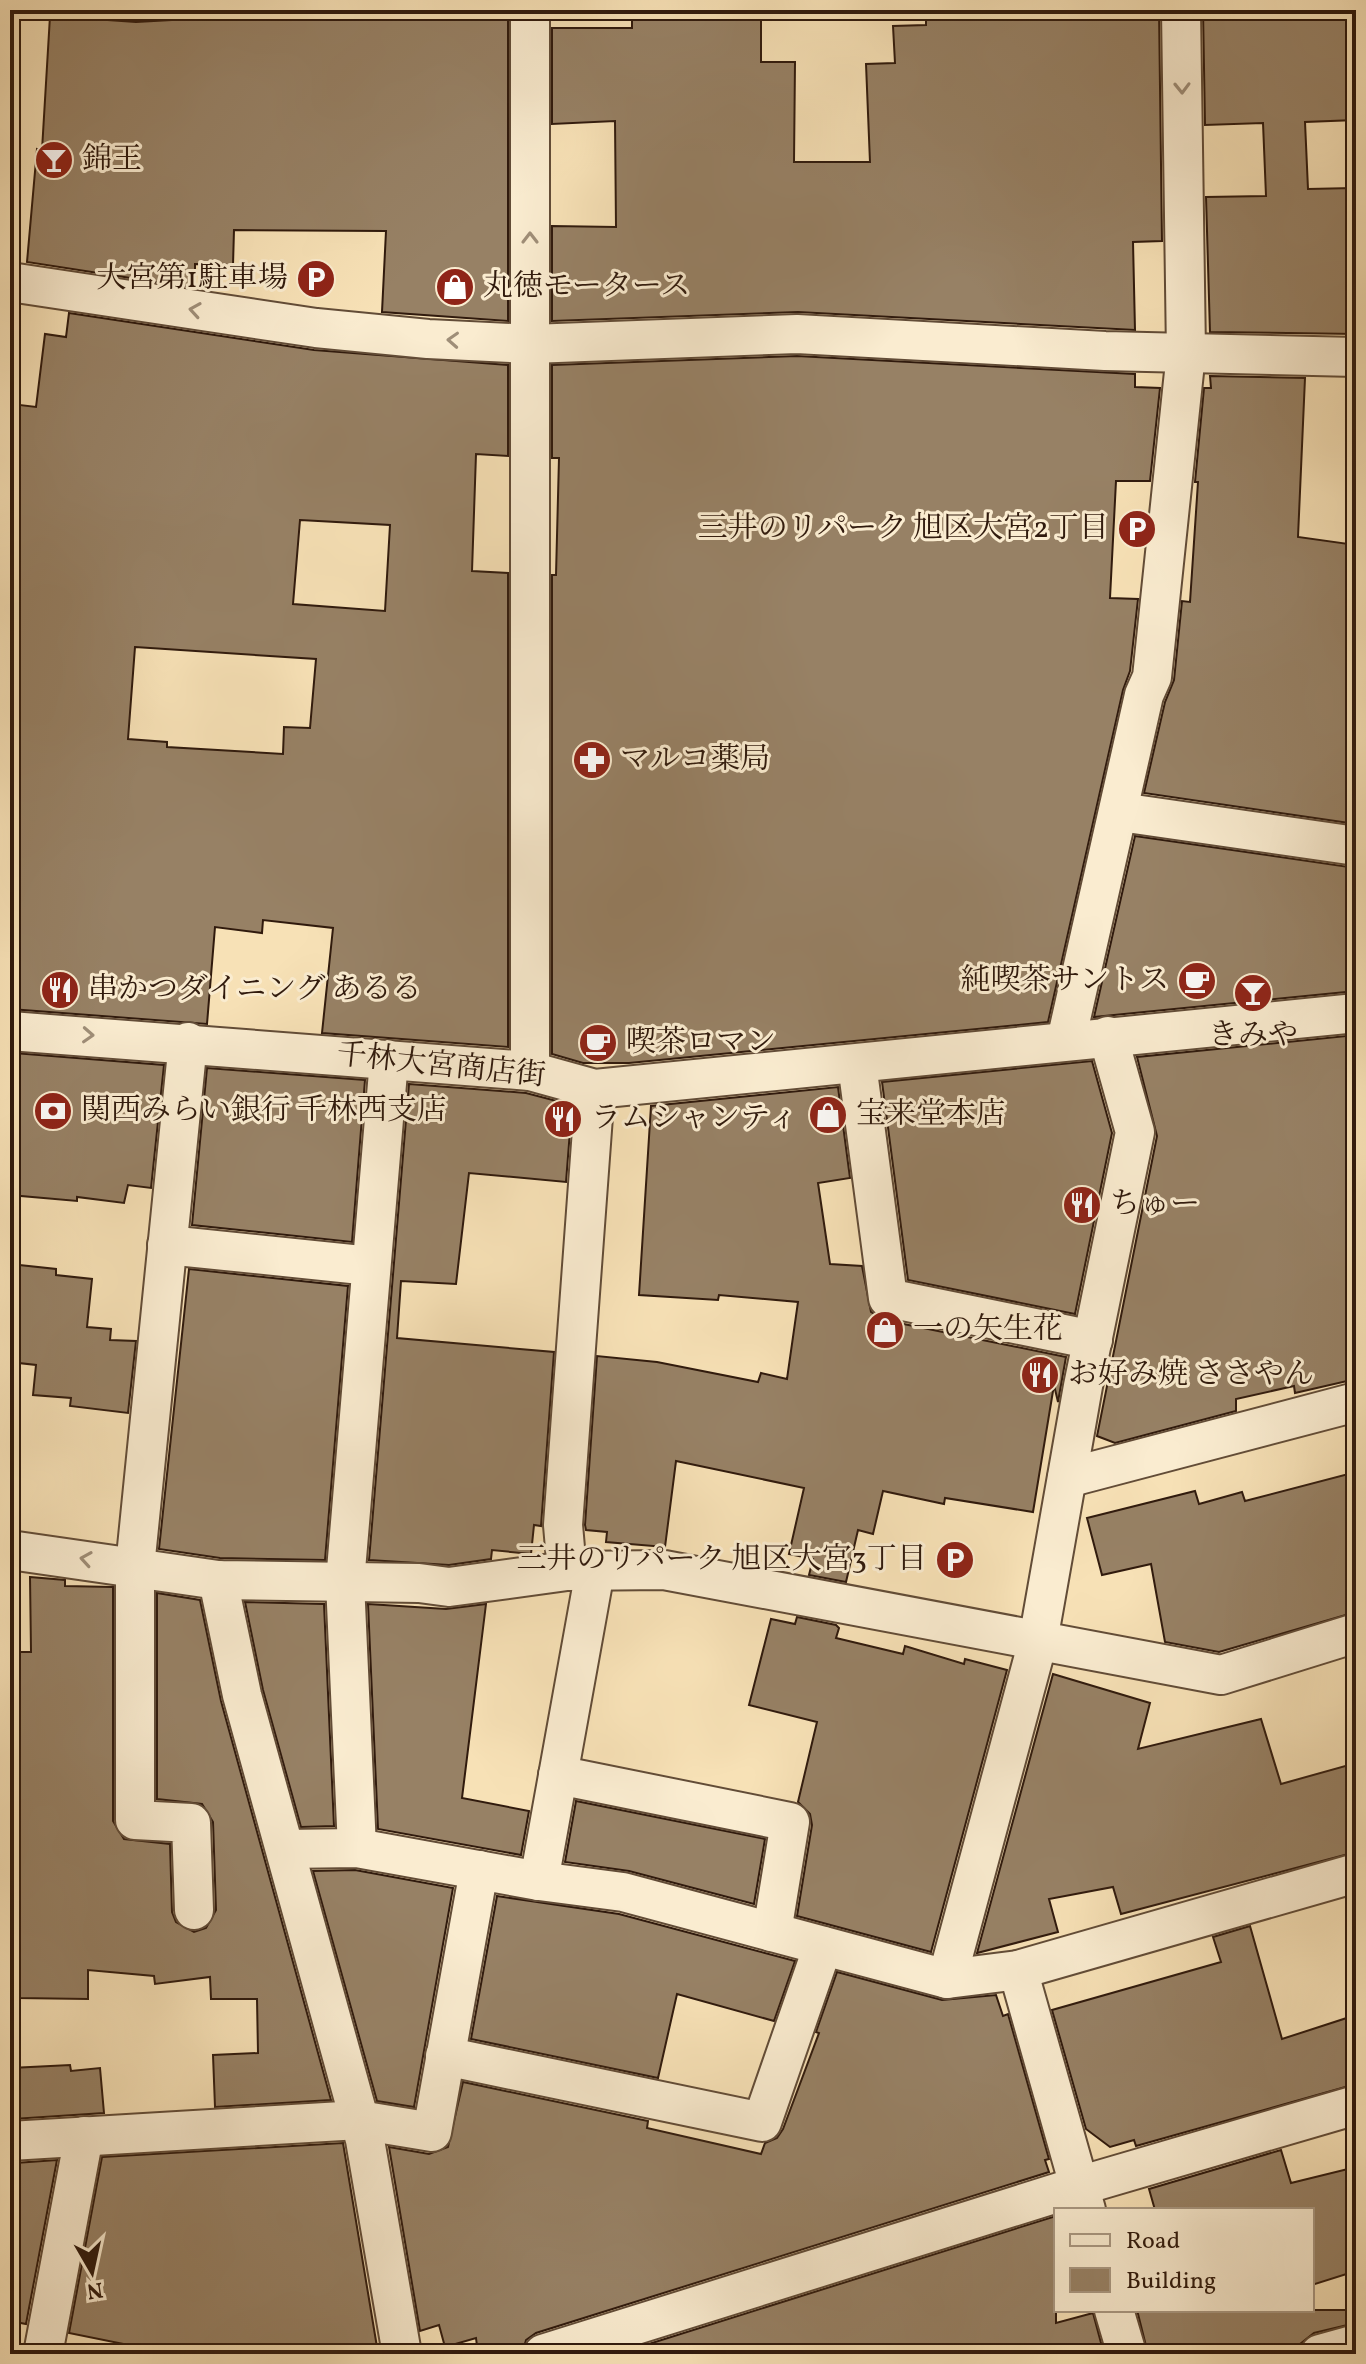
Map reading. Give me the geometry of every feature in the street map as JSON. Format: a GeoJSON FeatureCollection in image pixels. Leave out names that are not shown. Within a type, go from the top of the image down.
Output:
{"type":"FeatureCollection","features":[{"type":"Feature","properties":{"kind":"street"},"geometry":{"type":"LineString","coordinates":[[530,10],[530,1071]]}},
{"type":"Feature","properties":{"kind":"street"},"geometry":{"type":"LineString","coordinates":[[1066,1041],[1144,695],[1152,677],[1186,353],[1181,10]]}},
{"type":"Feature","properties":{"kind":"street"},"geometry":{"type":"LineString","coordinates":[[10,282],[316,328],[428,339],[531,344],[797,334],[1186,353],[1356,357]]}},
{"type":"Feature","properties":{"kind":"street"},"geometry":{"type":"LineString","coordinates":[[1120,812],[1356,846]]}},
{"type":"Feature","properties":{"kind":"street","name":"千林大宮商店街"},"geometry":{"type":"LineString","coordinates":[[10,1031],[188,1042],[530,1071],[595,1089],[1356,1013]]}},
{"type":"Feature","properties":{"kind":"street"},"geometry":{"type":"LineString","coordinates":[[947,1979],[1038,1641],[1135,1132],[1108,1036]]}},
{"type":"Feature","properties":{"kind":"street"},"geometry":{"type":"LineString","coordinates":[[188,1042],[135,1567],[135,1820],[191,1823],[194,1910]]}},
{"type":"Feature","properties":{"kind":"street"},"geometry":{"type":"LineString","coordinates":[[357,1848],[345,1582],[389,1060]]}},
{"type":"Feature","properties":{"kind":"street"},"geometry":{"type":"LineString","coordinates":[[857,1064],[888,1298],[1093,1340]]}},
{"type":"Feature","properties":{"kind":"street"},"geometry":{"type":"LineString","coordinates":[[539,1881],[558,1775],[581,1571],[563,1525],[595,1089]]}},
{"type":"Feature","properties":{"kind":"street"},"geometry":{"type":"LineString","coordinates":[[167,1245],[371,1266]]}},
{"type":"Feature","properties":{"kind":"street"},"geometry":{"type":"LineString","coordinates":[[1067,1478],[1356,1402]]}},
{"type":"Feature","properties":{"kind":"street"},"geometry":{"type":"LineString","coordinates":[[10,1550],[218,1580],[449,1587],[581,1571],[664,1570],[1221,1675],[1356,1633]]}},
{"type":"Feature","properties":{"kind":"street"},"geometry":{"type":"LineString","coordinates":[[218,1580],[242,1695],[359,2120],[402,2354]]}},
{"type":"Feature","properties":{"kind":"street"},"geometry":{"type":"LineString","coordinates":[[558,1775],[790,1822],[772,1932]]}},
{"type":"Feature","properties":{"kind":"street"},"geometry":{"type":"LineString","coordinates":[[286,1849],[357,1848],[539,1881],[623,1892],[947,1979],[1018,1970],[1356,1873]]}},
{"type":"Feature","properties":{"kind":"street"},"geometry":{"type":"LineString","coordinates":[[10,2141],[359,2120],[432,2132],[479,1870]]}},
{"type":"Feature","properties":{"kind":"street"},"geometry":{"type":"LineString","coordinates":[[445,2056],[762,2122],[823,1946]]}},
{"type":"Feature","properties":{"kind":"street"},"geometry":{"type":"LineString","coordinates":[[1018,1970],[1082,2198]]}},
{"type":"Feature","properties":{"kind":"street"},"geometry":{"type":"LineString","coordinates":[[543,2354],[1082,2198],[1356,2105]]}},
{"type":"Feature","properties":{"kind":"street"},"geometry":{"type":"LineString","coordinates":[[43,2354],[84,2136]]}},
{"type":"Feature","properties":{"kind":"street"},"geometry":{"type":"LineString","coordinates":[[1115,2312],[1127,2354]]}},
{"type":"Feature","properties":{"kind":"street"},"geometry":{"type":"LineString","coordinates":[[1320,2354],[1356,2344]]}},
{"type":"Feature","properties":{"kind":"building"},"geometry":{"type":"Polygon","coordinates":[[[285,10],[357,10],[357,14],[508,10],[508,321],[382,312],[386,231],[234,230],[233,265],[195,264],[195,288],[27,262],[37,149],[42,150],[50,16],[136,22],[171,20],[171,14],[285,20],[285,10]]]}},
{"type":"Feature","properties":{"kind":"building"},"geometry":{"type":"Polygon","coordinates":[[[632,10],[761,10],[761,62],[795,62],[794,162],[870,162],[866,64],[895,63],[893,26],[926,25],[926,10],[1159,10],[1162,241],[1133,242],[1135,330],[798,312],[552,321],[552,226],[616,227],[615,121],[552,124],[552,28],[632,28],[632,10]]]}},
{"type":"Feature","properties":{"kind":"building"},"geometry":{"type":"Polygon","coordinates":[[[1203,10],[1356,10],[1356,120],[1305,122],[1308,189],[1353,188],[1356,334],[1210,332],[1206,197],[1266,196],[1263,123],[1205,125],[1203,10]]]}},
{"type":"Feature","properties":{"kind":"building"},"geometry":{"type":"Polygon","coordinates":[[[69,313],[314,350],[508,365],[508,456],[476,454],[472,571],[508,573],[508,1047],[322,1033],[333,928],[263,920],[262,933],[215,927],[207,1024],[10,1009],[10,427],[12,404],[36,407],[45,334],[66,337],[69,313]],[[300,520],[293,604],[385,611],[390,525],[300,520]],[[135,647],[128,739],[167,742],[167,747],[283,754],[284,727],[310,728],[316,659],[135,647]]]}},
{"type":"Feature","properties":{"kind":"building"},"geometry":{"type":"Polygon","coordinates":[[[797,356],[1135,374],[1135,387],[1160,388],[1150,481],[1116,481],[1110,598],[1138,599],[1130,671],[1123,690],[1048,1022],[629,1063],[583,1063],[552,1054],[552,575],[556,575],[559,458],[552,458],[552,365],[797,356]]]}},
{"type":"Feature","properties":{"kind":"building"},"geometry":{"type":"Polygon","coordinates":[[[1210,376],[1305,378],[1298,537],[1356,545],[1356,824],[1144,793],[1165,702],[1174,680],[1182,601],[1190,602],[1198,482],[1195,482],[1204,388],[1211,388],[1210,376]]]}},
{"type":"Feature","properties":{"kind":"building"},"geometry":{"type":"Polygon","coordinates":[[[1135,836],[1356,868],[1356,991],[1094,1017],[1135,836]]]}},
{"type":"Feature","properties":{"kind":"building"},"geometry":{"type":"Polygon","coordinates":[[[1356,1035],[1356,1379],[1295,1393],[1294,1386],[1236,1399],[1236,1411],[1115,1443],[1097,1436],[1157,1136],[1137,1057],[1356,1035]]]}},
{"type":"Feature","properties":{"kind":"building"},"geometry":{"type":"Polygon","coordinates":[[[14,1053],[164,1065],[151,1188],[128,1185],[124,1203],[77,1197],[77,1201],[10,1195],[14,1053]]]}},
{"type":"Feature","properties":{"kind":"building"},"geometry":{"type":"Polygon","coordinates":[[[1092,1061],[1112,1133],[1075,1314],[908,1280],[882,1082],[1092,1061]]]}},
{"type":"Feature","properties":{"kind":"building"},"geometry":{"type":"Polygon","coordinates":[[[207,1068],[365,1080],[352,1242],[192,1225],[207,1068]]]}},
{"type":"Feature","properties":{"kind":"building"},"geometry":{"type":"Polygon","coordinates":[[[409,1084],[526,1093],[572,1105],[566,1182],[469,1173],[456,1284],[401,1281],[397,1338],[554,1352],[541,1526],[534,1525],[531,1554],[492,1550],[491,1559],[449,1565],[369,1560],[409,1084]]]}},
{"type":"Feature","properties":{"kind":"building"},"geometry":{"type":"Polygon","coordinates":[[[838,1087],[850,1178],[818,1183],[830,1264],[862,1266],[871,1312],[884,1320],[1066,1357],[1058,1402],[1054,1385],[1033,1512],[945,1498],[944,1504],[883,1491],[873,1534],[858,1530],[846,1582],[809,1575],[813,1559],[789,1554],[804,1488],[676,1461],[665,1547],[606,1542],[607,1532],[586,1530],[585,1525],[597,1356],[657,1362],[758,1382],[761,1373],[787,1379],[798,1302],[719,1295],[718,1300],[639,1295],[651,1106],[838,1087]]]}},
{"type":"Feature","properties":{"kind":"building"},"geometry":{"type":"Polygon","coordinates":[[[10,1264],[56,1269],[56,1275],[92,1279],[87,1327],[111,1329],[110,1340],[136,1341],[128,1413],[70,1406],[71,1398],[33,1395],[36,1365],[10,1362],[10,1264]]]}},
{"type":"Feature","properties":{"kind":"building"},"geometry":{"type":"Polygon","coordinates":[[[189,1269],[348,1286],[325,1560],[220,1558],[159,1549],[189,1269]]]}},
{"type":"Feature","properties":{"kind":"building"},"geometry":{"type":"Polygon","coordinates":[[[1356,1472],[1356,1612],[1219,1652],[1165,1642],[1151,1564],[1102,1575],[1087,1518],[1195,1491],[1199,1504],[1242,1492],[1245,1501],[1356,1472]]]}},
{"type":"Feature","properties":{"kind":"building"},"geometry":{"type":"Polygon","coordinates":[[[30,1577],[65,1580],[65,1586],[113,1587],[113,1821],[124,1839],[170,1844],[172,1912],[176,1922],[194,1932],[206,1928],[216,1910],[213,1822],[202,1804],[157,1799],[157,1593],[200,1600],[221,1701],[331,2100],[215,2107],[213,2055],[258,2053],[257,1999],[211,1999],[210,1977],[155,1984],[154,1976],[88,1970],[88,1999],[17,1998],[17,1974],[10,1975],[10,1652],[31,1652],[30,1577]]]}},
{"type":"Feature","properties":{"kind":"building"},"geometry":{"type":"Polygon","coordinates":[[[245,1602],[324,1604],[334,1826],[301,1827],[263,1690],[245,1602]]]}},
{"type":"Feature","properties":{"kind":"building"},"geometry":{"type":"Polygon","coordinates":[[[368,1604],[446,1609],[486,1604],[462,1798],[529,1811],[521,1855],[378,1829],[368,1604]]]}},
{"type":"Feature","properties":{"kind":"building"},"geometry":{"type":"Polygon","coordinates":[[[797,1617],[836,1625],[839,1628],[836,1638],[903,1654],[905,1646],[964,1664],[965,1659],[1007,1670],[931,1952],[797,1916],[812,1825],[810,1814],[798,1802],[817,1722],[749,1705],[771,1619],[795,1624],[797,1617]]]}},
{"type":"Feature","properties":{"kind":"building"},"geometry":{"type":"Polygon","coordinates":[[[1053,1674],[1150,1703],[1138,1749],[1261,1719],[1281,1784],[1356,1763],[1356,1852],[1121,1914],[1113,1887],[1049,1899],[1058,1932],[977,1953],[1053,1674]]]}},
{"type":"Feature","properties":{"kind":"building"},"geometry":{"type":"Polygon","coordinates":[[[576,1801],[765,1839],[754,1904],[629,1871],[565,1862],[576,1801]]]}},
{"type":"Feature","properties":{"kind":"building"},"geometry":{"type":"Polygon","coordinates":[[[355,1870],[453,1888],[414,2107],[377,2101],[313,1871],[355,1870]]]}},
{"type":"Feature","properties":{"kind":"building"},"geometry":{"type":"Polygon","coordinates":[[[497,1896],[619,1914],[795,1961],[774,2021],[677,1994],[658,2078],[471,2039],[497,1896]]]}},
{"type":"Feature","properties":{"kind":"building"},"geometry":{"type":"Polygon","coordinates":[[[1250,1926],[1282,2039],[1356,2015],[1356,2084],[1136,2146],[1134,2140],[1110,2147],[1086,2129],[1052,2010],[1221,1962],[1213,1937],[1250,1926]]]}},
{"type":"Feature","properties":{"kind":"building"},"geometry":{"type":"Polygon","coordinates":[[[837,1972],[942,2000],[996,1995],[1003,2016],[1008,2014],[1049,2159],[1045,2160],[1049,2172],[536,2333],[526,2340],[522,2354],[478,2354],[476,2338],[445,2347],[439,2325],[420,2331],[389,2147],[429,2154],[448,2147],[463,2082],[648,2121],[647,2128],[761,2154],[765,2143],[777,2138],[783,2129],[819,2033],[816,2032],[837,1972]]]}},
{"type":"Feature","properties":{"kind":"building"},"geometry":{"type":"Polygon","coordinates":[[[70,2065],[71,2071],[100,2068],[104,2113],[13,2119],[11,2068],[70,2065]]]}},
{"type":"Feature","properties":{"kind":"building"},"geometry":{"type":"Polygon","coordinates":[[[343,2143],[377,2347],[353,2350],[353,2354],[173,2354],[69,2333],[102,2157],[343,2143]]]}},
{"type":"Feature","properties":{"kind":"building"},"geometry":{"type":"Polygon","coordinates":[[[1281,2150],[1291,2183],[1356,2167],[1356,2271],[1314,2284],[1314,2208],[1154,2208],[1149,2189],[1281,2150]]]}},
{"type":"Feature","properties":{"kind":"building"},"geometry":{"type":"Polygon","coordinates":[[[57,2160],[26,2324],[10,2321],[10,2168],[15,2169],[15,2163],[57,2160]]]}},
{"type":"Feature","properties":{"kind":"building"},"geometry":{"type":"Polygon","coordinates":[[[1054,2217],[1056,2323],[1093,2313],[1104,2354],[617,2354],[1054,2217]]]}},
{"type":"Feature","properties":{"kind":"building"},"geometry":{"type":"Polygon","coordinates":[[[1356,2310],[1356,2323],[1314,2333],[1300,2344],[1262,2354],[1260,2346],[1235,2354],[1148,2354],[1138,2312],[1356,2310]]]}},
{"type":"Feature","properties":{"kind":"place","name":"錦王"},"geometry":{"type":"Point","coordinates":[54,160]}},
{"type":"Feature","properties":{"kind":"place","name":"大宮第1駐車場"},"geometry":{"type":"Point","coordinates":[316,279]}},
{"type":"Feature","properties":{"kind":"place","name":"丸徳モータース"},"geometry":{"type":"Point","coordinates":[455,287]}},
{"type":"Feature","properties":{"kind":"place","name":"三井のリパーク 旭区大宮2丁目"},"geometry":{"type":"Point","coordinates":[1137,529]}},
{"type":"Feature","properties":{"kind":"place","name":"マルコ薬局"},"geometry":{"type":"Point","coordinates":[592,760]}},
{"type":"Feature","properties":{"kind":"place","name":"純喫茶サントス"},"geometry":{"type":"Point","coordinates":[1197,981]}},
{"type":"Feature","properties":{"kind":"place","name":"串かつダイニング あるる"},"geometry":{"type":"Point","coordinates":[60,990]}},
{"type":"Feature","properties":{"kind":"place","name":"きみや"},"geometry":{"type":"Point","coordinates":[1253,993]}},
{"type":"Feature","properties":{"kind":"place","name":"喫茶ロマン"},"geometry":{"type":"Point","coordinates":[598,1043]}},
{"type":"Feature","properties":{"kind":"place","name":"関西みらい銀行 千林西支店"},"geometry":{"type":"Point","coordinates":[53,1111]}},
{"type":"Feature","properties":{"kind":"place","name":"宝来堂本店"},"geometry":{"type":"Point","coordinates":[828,1115]}},
{"type":"Feature","properties":{"kind":"place","name":"ラムシャンティ"},"geometry":{"type":"Point","coordinates":[563,1119]}},
{"type":"Feature","properties":{"kind":"place","name":"ちゅー"},"geometry":{"type":"Point","coordinates":[1082,1205]}},
{"type":"Feature","properties":{"kind":"place","name":"一の矢生花"},"geometry":{"type":"Point","coordinates":[885,1330]}},
{"type":"Feature","properties":{"kind":"place","name":"お好み焼 ささやん"},"geometry":{"type":"Point","coordinates":[1040,1375]}},
{"type":"Feature","properties":{"kind":"place","name":"三井のリパーク 旭区大宮3丁目"},"geometry":{"type":"Point","coordinates":[955,1560]}}]}
